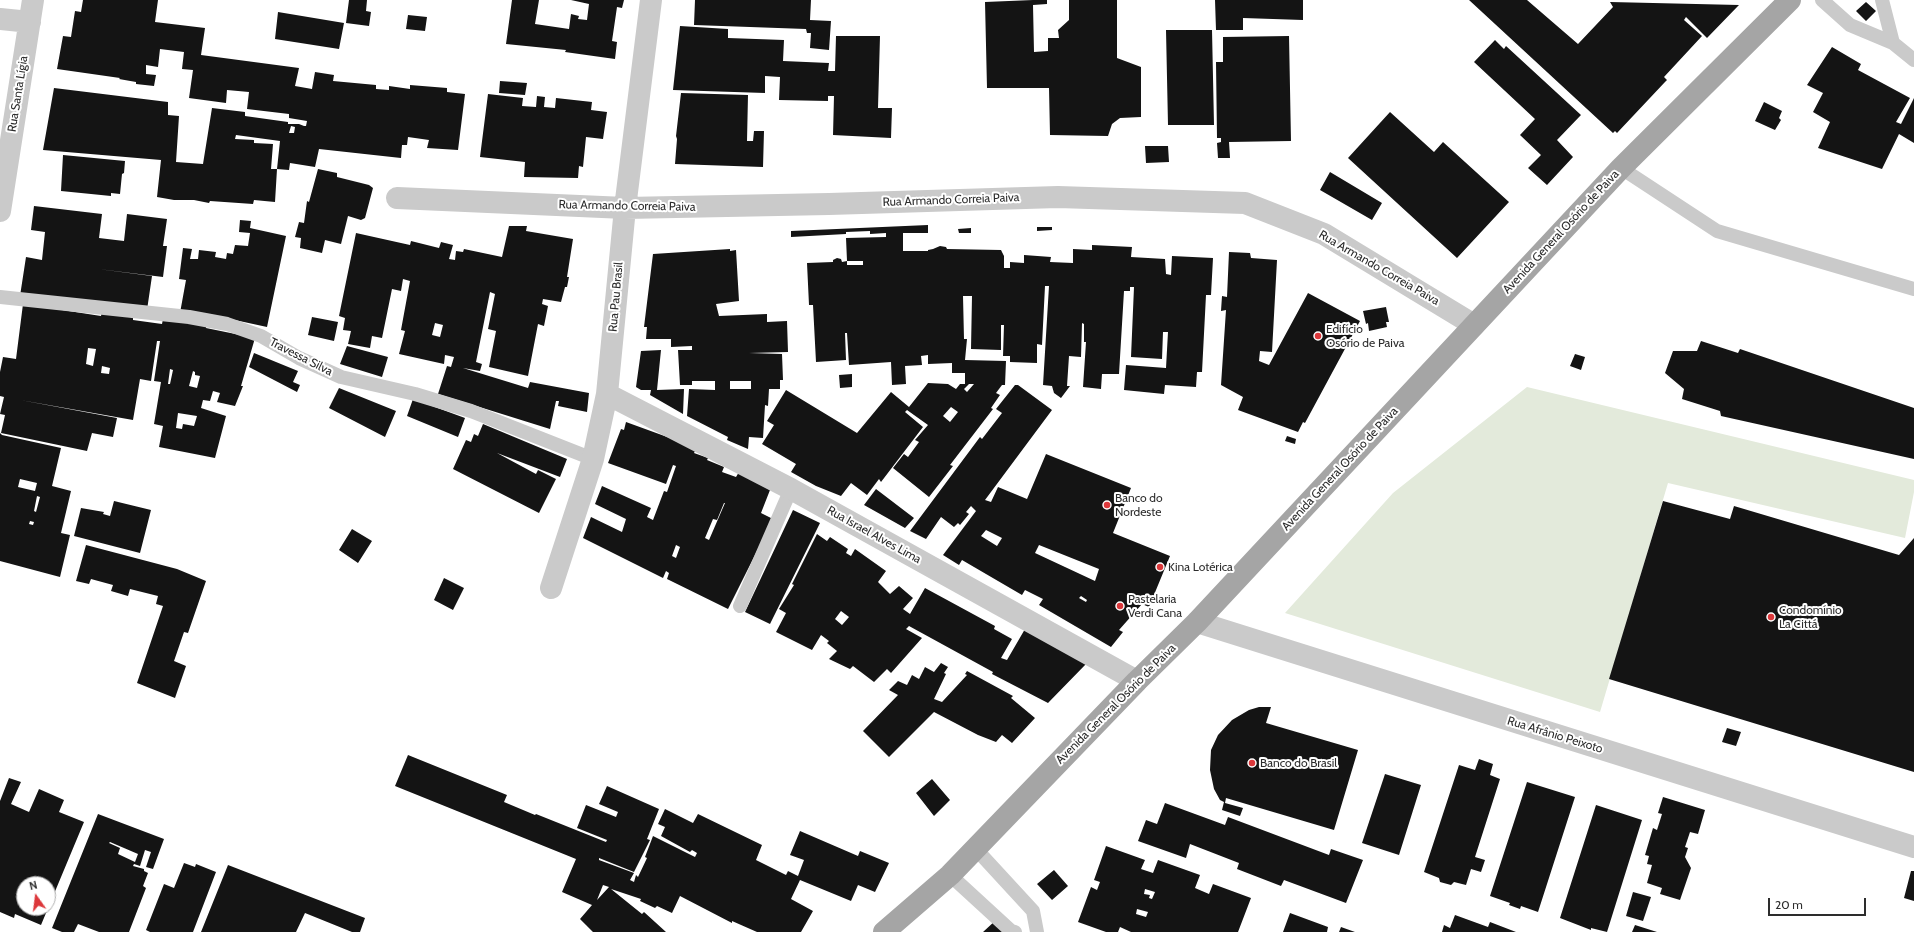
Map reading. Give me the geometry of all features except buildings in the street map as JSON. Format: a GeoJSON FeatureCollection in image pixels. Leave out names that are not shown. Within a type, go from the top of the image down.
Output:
{"type":"FeatureCollection","features":[{"type":"Feature","properties":{"kind":"main road","name":"Avenida General Osório de Paiva"},"geometry":{"type":"LineString","coordinates":[[884,932],[950,875],[1196,622],[1621,168],[1790,0]]}},
{"type":"Feature","properties":{"kind":"street","name":"Rua Santa Lígia"},"geometry":{"type":"LineString","coordinates":[[0,211],[33,0]]}},
{"type":"Feature","properties":{"kind":"street","name":"Rua Pau Brasil"},"geometry":{"type":"LineString","coordinates":[[551,588],[593,459],[607,394],[625,208],[651,0]]}},
{"type":"Feature","properties":{"kind":"street"},"geometry":{"type":"LineString","coordinates":[[0,19],[30,22]]}},
{"type":"Feature","properties":{"kind":"street","name":"Rua Armando Correia Paiva"},"geometry":{"type":"LineString","coordinates":[[397,198],[625,208],[1058,197],[1245,202],[1324,234],[1474,325]]}},
{"type":"Feature","properties":{"kind":"street","name":"Rua Israel Alves Lima"},"geometry":{"type":"LineString","coordinates":[[607,394],[791,489],[1137,681]]}},
{"type":"Feature","properties":{"kind":"street","name":"Rua Afrânio Peixoto"},"geometry":{"type":"LineString","coordinates":[[1196,622],[1914,847]]}},
{"type":"Feature","properties":{"kind":"lane"},"geometry":{"type":"LineString","coordinates":[[1822,0],[1850,25],[1893,43],[1914,60]]}},
{"type":"Feature","properties":{"kind":"lane"},"geometry":{"type":"LineString","coordinates":[[1882,0],[1893,43]]}},
{"type":"Feature","properties":{"kind":"lane"},"geometry":{"type":"LineString","coordinates":[[1621,168],[1717,231],[1914,289]]}},
{"type":"Feature","properties":{"kind":"lane","name":"Travessa Silva"},"geometry":{"type":"LineString","coordinates":[[0,297],[189,317],[227,324],[261,336],[299,358],[341,378],[416,394],[471,411],[593,459]]}},
{"type":"Feature","properties":{"kind":"lane"},"geometry":{"type":"LineString","coordinates":[[740,606],[791,489]]}},
{"type":"Feature","properties":{"kind":"lane"},"geometry":{"type":"LineString","coordinates":[[975,848],[1033,911],[1037,932]]}},
{"type":"Feature","properties":{"kind":"lane"},"geometry":{"type":"LineString","coordinates":[[950,875],[1011,931],[1015,932]]}},
{"type":"Feature","properties":{"kind":"green space"},"geometry":{"type":"Polygon","coordinates":[[[1527,387],[1914,480],[1914,492],[1905,538],[1668,483],[1600,712],[1285,613],[1393,493],[1527,387]]]}},
{"type":"Feature","properties":{"kind":"place","name":"Edifício Osório de Paiva"},"geometry":{"type":"Point","coordinates":[1318,336]}},
{"type":"Feature","properties":{"kind":"place","name":"Banco do Nordeste"},"geometry":{"type":"Point","coordinates":[1107,505]}},
{"type":"Feature","properties":{"kind":"place","name":"Kina Lotérica"},"geometry":{"type":"Point","coordinates":[1160,567]}},
{"type":"Feature","properties":{"kind":"place","name":"Pastelaria Verdi Cana"},"geometry":{"type":"Point","coordinates":[1120,606]}},
{"type":"Feature","properties":{"kind":"place","name":"Condomínio La Cittá"},"geometry":{"type":"Point","coordinates":[1771,617]}},
{"type":"Feature","properties":{"kind":"place","name":"Banco do Brasil"},"geometry":{"type":"Point","coordinates":[1252,763]}}]}
